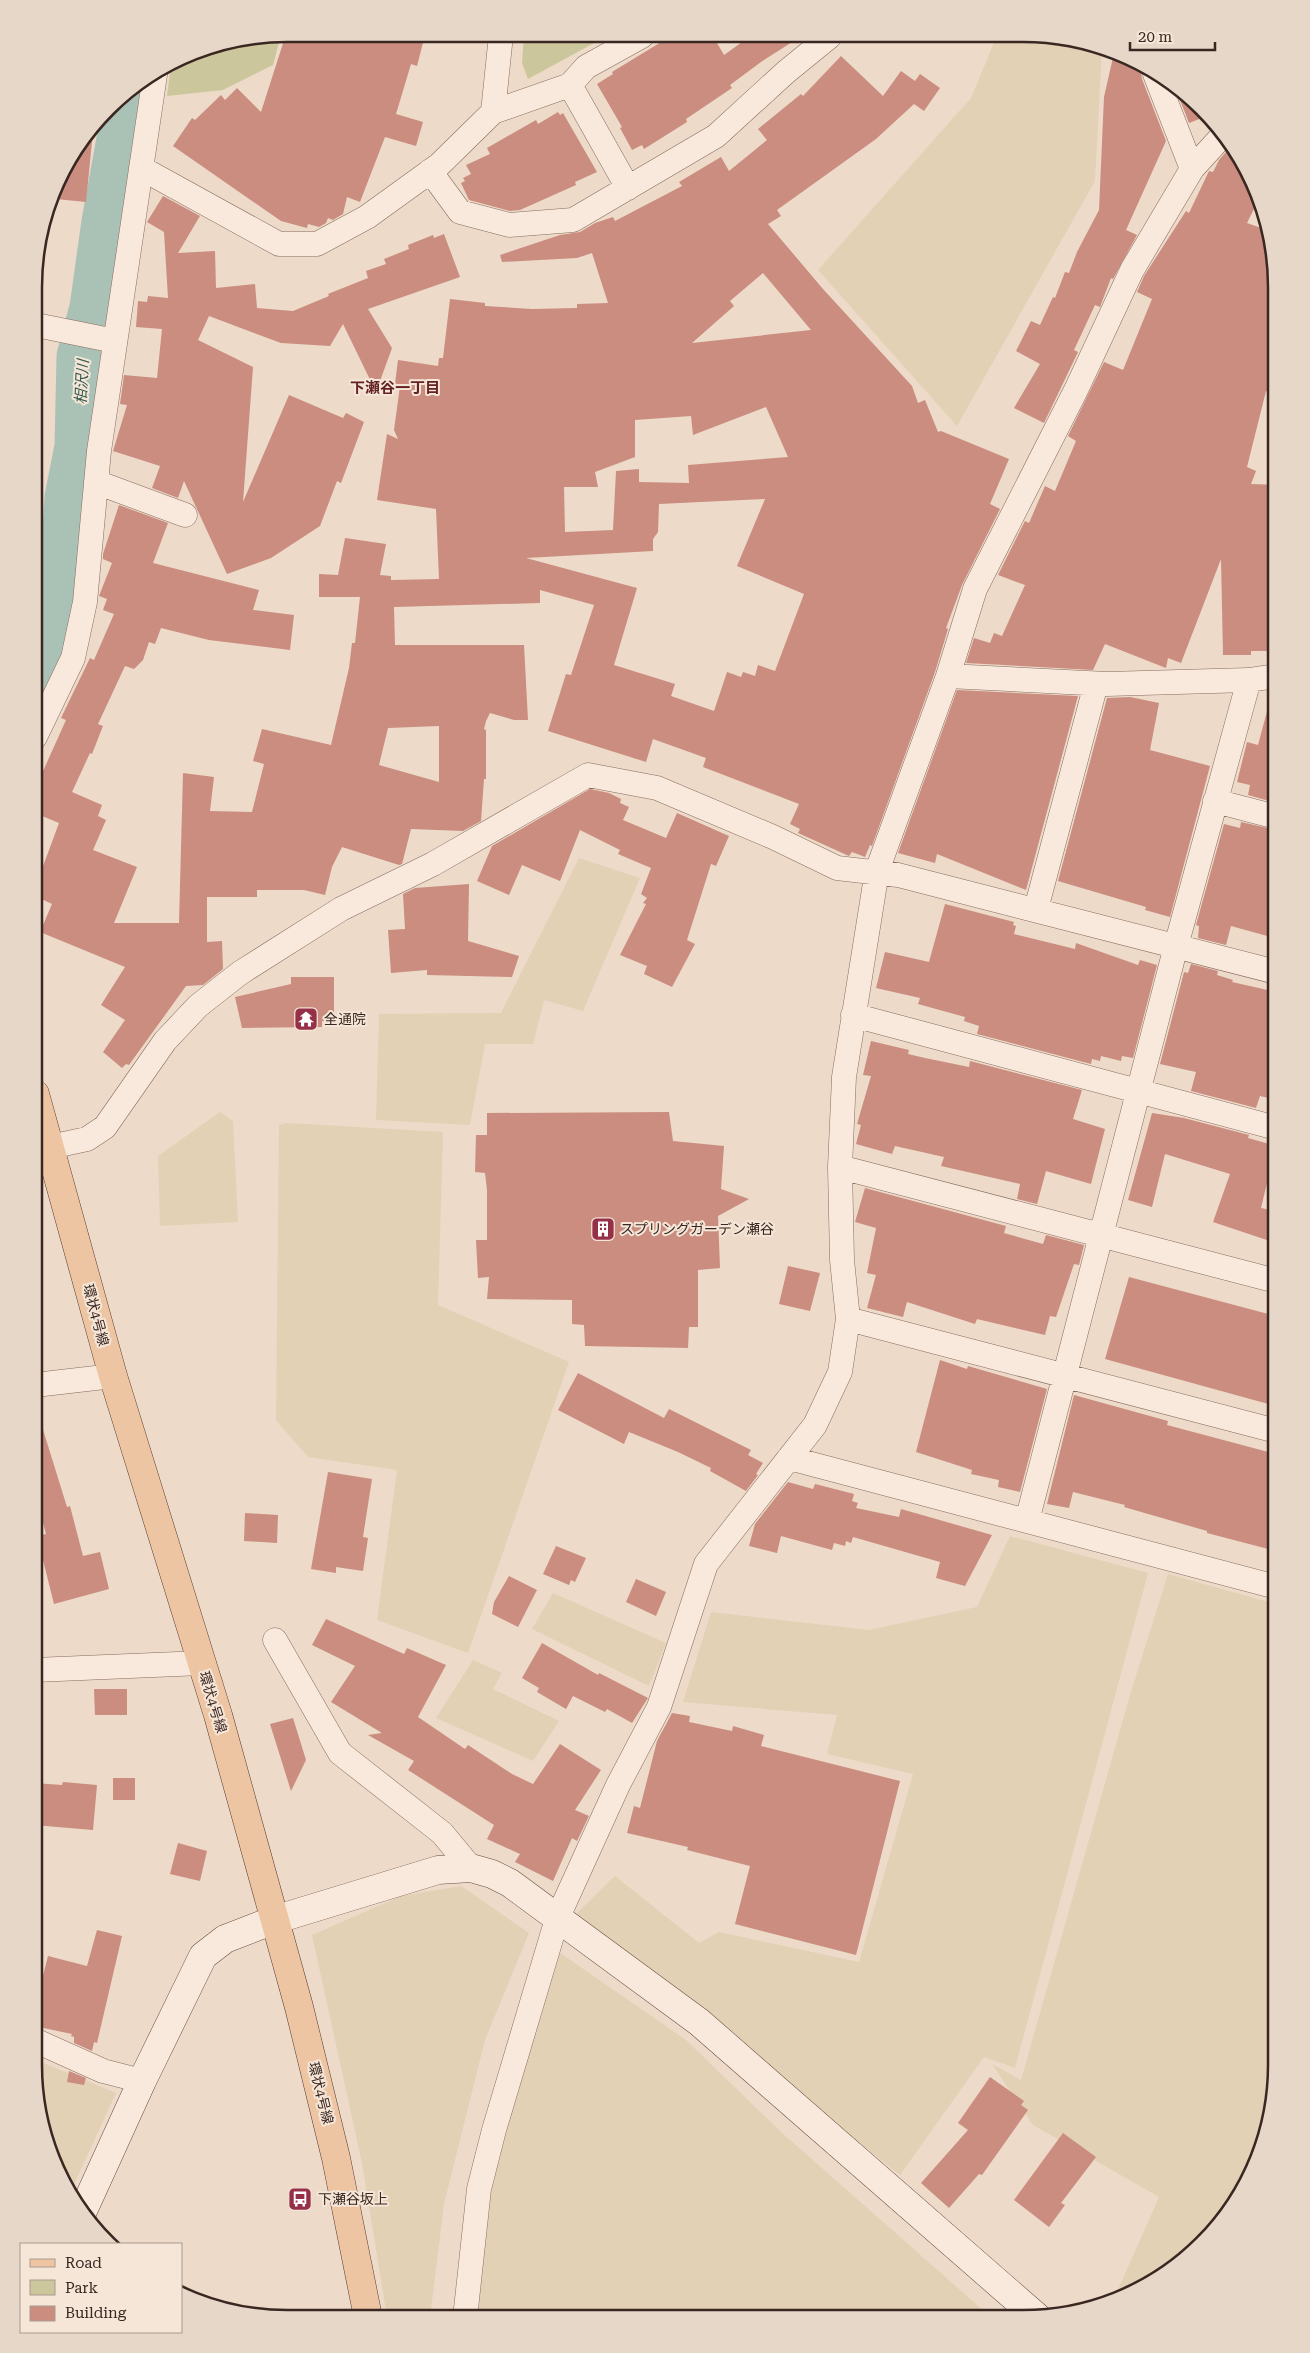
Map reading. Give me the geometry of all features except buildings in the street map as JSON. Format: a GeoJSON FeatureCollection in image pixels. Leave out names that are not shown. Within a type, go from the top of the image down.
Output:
{"type":"FeatureCollection","features":[{"type":"Feature","properties":{"kind":"main road","name":"環状4号線"},"geometry":{"type":"LineString","coordinates":[[42,1146],[218,1715],[319,2083],[367,2310]]}},
{"type":"Feature","properties":{"kind":"street"},"geometry":{"type":"LineString","coordinates":[[493,112],[500,42]]}},
{"type":"Feature","properties":{"kind":"street"},"geometry":{"type":"LineString","coordinates":[[141,168],[278,244],[317,244],[367,217],[430,171],[493,112],[570,85],[586,67],[631,42]]}},
{"type":"Feature","properties":{"kind":"street"},"geometry":{"type":"LineString","coordinates":[[430,171],[460,212],[509,225],[574,220],[716,136],[786,72],[824,42]]}},
{"type":"Feature","properties":{"kind":"street"},"geometry":{"type":"LineString","coordinates":[[42,722],[73,658],[85,602],[96,482],[114,340],[155,81]]}},
{"type":"Feature","properties":{"kind":"street"},"geometry":{"type":"LineString","coordinates":[[1159,84],[1192,169]]}},
{"type":"Feature","properties":{"kind":"street"},"geometry":{"type":"LineString","coordinates":[[570,85],[628,188]]}},
{"type":"Feature","properties":{"kind":"street"},"geometry":{"type":"LineString","coordinates":[[466,2310],[479,2189],[494,2130],[557,1919],[618,1785],[659,1707],[706,1564],[815,1425],[840,1372],[848,1319],[842,1260],[840,1167],[844,1077],[877,871],[948,676],[981,574],[1076,390],[1132,270],[1192,169],[1218,140]]}},
{"type":"Feature","properties":{"kind":"street"},"geometry":{"type":"LineString","coordinates":[[42,326],[105,339]]}},
{"type":"Feature","properties":{"kind":"street"},"geometry":{"type":"LineString","coordinates":[[96,482],[185,515]]}},
{"type":"Feature","properties":{"kind":"street"},"geometry":{"type":"LineString","coordinates":[[948,676],[1096,684],[1249,680],[1268,677]]}},
{"type":"Feature","properties":{"kind":"street"},"geometry":{"type":"LineString","coordinates":[[1027,1521],[1176,946],[1249,680]]}},
{"type":"Feature","properties":{"kind":"street"},"geometry":{"type":"LineString","coordinates":[[1036,909],[1096,684]]}},
{"type":"Feature","properties":{"kind":"street"},"geometry":{"type":"LineString","coordinates":[[42,1146],[87,1139],[105,1127],[164,1041],[198,1006],[240,974],[341,909],[432,864],[588,775],[657,788],[837,868],[877,871],[1036,909],[1268,970]]}},
{"type":"Feature","properties":{"kind":"street"},"geometry":{"type":"LineString","coordinates":[[1215,801],[1268,815]]}},
{"type":"Feature","properties":{"kind":"street"},"geometry":{"type":"LineString","coordinates":[[853,1015],[1268,1126]]}},
{"type":"Feature","properties":{"kind":"street"},"geometry":{"type":"LineString","coordinates":[[840,1167],[1268,1279]]}},
{"type":"Feature","properties":{"kind":"street"},"geometry":{"type":"LineString","coordinates":[[848,1319],[1268,1430]]}},
{"type":"Feature","properties":{"kind":"street"},"geometry":{"type":"LineString","coordinates":[[42,1384],[113,1376]]}},
{"type":"Feature","properties":{"kind":"street"},"geometry":{"type":"LineString","coordinates":[[790,1458],[1268,1585]]}},
{"type":"Feature","properties":{"kind":"street"},"geometry":{"type":"LineString","coordinates":[[276,1640],[340,1753],[442,1833],[472,1868]]}},
{"type":"Feature","properties":{"kind":"street"},"geometry":{"type":"LineString","coordinates":[[42,1670],[202,1663]]}},
{"type":"Feature","properties":{"kind":"street"},"geometry":{"type":"LineString","coordinates":[[86,2205],[142,2081],[203,1956],[225,1939],[274,1920],[438,1870],[472,1868],[492,1874],[510,1883],[699,2022],[1029,2310]]}},
{"type":"Feature","properties":{"kind":"street"},"geometry":{"type":"LineString","coordinates":[[42,2044],[103,2071],[142,2081]]}},
{"type":"Feature","properties":{"kind":"shaded area"},"geometry":{"type":"Polygon","coordinates":[[[994,42],[1039,43],[1070,47],[1102,56],[1095,181],[957,426],[818,270],[971,98],[994,42]]]}},
{"type":"Feature","properties":{"kind":"shaded area"},"geometry":{"type":"Polygon","coordinates":[[[579,858],[640,878],[583,1011],[544,1000],[533,1044],[485,1044],[470,1125],[376,1120],[379,1014],[501,1013],[579,858]]]}},
{"type":"Feature","properties":{"kind":"shaded area"},"geometry":{"type":"Polygon","coordinates":[[[220,1112],[233,1121],[238,1222],[160,1226],[158,1156],[220,1112]]]}},
{"type":"Feature","properties":{"kind":"shaded area"},"geometry":{"type":"Polygon","coordinates":[[[287,1123],[443,1132],[438,1305],[569,1362],[468,1653],[377,1620],[397,1470],[308,1457],[276,1420],[279,1125],[287,1123]]]}},
{"type":"Feature","properties":{"kind":"shaded area"},"geometry":{"type":"Polygon","coordinates":[[[1010,1536],[1148,1573],[1015,2068],[984,2057],[900,2175],[575,1915],[615,1876],[699,1943],[719,1932],[859,1962],[913,1774],[827,1754],[837,1715],[683,1702],[711,1612],[868,1630],[977,1607],[1010,1536]]]}},
{"type":"Feature","properties":{"kind":"shaded area"},"geometry":{"type":"Polygon","coordinates":[[[1168,1574],[1268,1602],[1268,2066],[1263,2113],[1249,2159],[1235,2188],[1217,2215],[1196,2239],[1172,2260],[1145,2278],[1117,2291],[1159,2197],[1033,2125],[992,2064],[1021,2080],[1130,1695],[1168,1574]]]}},
{"type":"Feature","properties":{"kind":"shaded area"},"geometry":{"type":"Polygon","coordinates":[[[553,1593],[666,1643],[649,1686],[532,1629],[553,1593]]]}},
{"type":"Feature","properties":{"kind":"shaded area"},"geometry":{"type":"Polygon","coordinates":[[[473,1660],[502,1673],[493,1689],[559,1721],[533,1761],[436,1718],[473,1660]]]}},
{"type":"Feature","properties":{"kind":"shaded area"},"geometry":{"type":"Polygon","coordinates":[[[461,1886],[529,1933],[485,2040],[444,2204],[431,2310],[386,2310],[362,2163],[312,1935],[401,1896],[461,1886]]]}},
{"type":"Feature","properties":{"kind":"shaded area"},"geometry":{"type":"Polygon","coordinates":[[[553,1948],[686,2040],[780,2131],[983,2310],[472,2310],[478,2226],[553,1948]]]}},
{"type":"Feature","properties":{"kind":"shaded area"},"geometry":{"type":"Polygon","coordinates":[[[42,2062],[116,2093],[74,2185],[61,2159],[51,2129],[47,2113],[42,2062]]]}},
{"type":"Feature","properties":{"kind":"green space"},"geometry":{"type":"Polygon","coordinates":[[[524,42],[596,42],[528,79],[522,63],[524,42]]]}},
{"type":"Feature","properties":{"kind":"green space"},"geometry":{"type":"Polygon","coordinates":[[[279,43],[273,65],[223,90],[167,96],[170,72],[179,68],[224,51],[240,47],[279,43]]]}},
{"type":"Feature","properties":{"kind":"waterway","name":"相沢川"},"geometry":{"type":"LineString","coordinates":[[42,659],[53,638],[64,590],[70,498],[80,447],[82,357],[95,308],[107,222],[129,100]]}},
{"type":"Feature","properties":{"kind":"place","name":"全通院"},"geometry":{"type":"Point","coordinates":[306,1019]}},
{"type":"Feature","properties":{"kind":"place","name":"スプリングガーデン瀬谷"},"geometry":{"type":"Point","coordinates":[603,1229]}},
{"type":"Feature","properties":{"kind":"place","name":"下瀬谷坂上"},"geometry":{"type":"Point","coordinates":[300,2199]}},
{"type":"Feature","properties":{"kind":"district","name":"下瀬谷一丁目"},"geometry":{"type":"Point","coordinates":[395,388]}}]}
